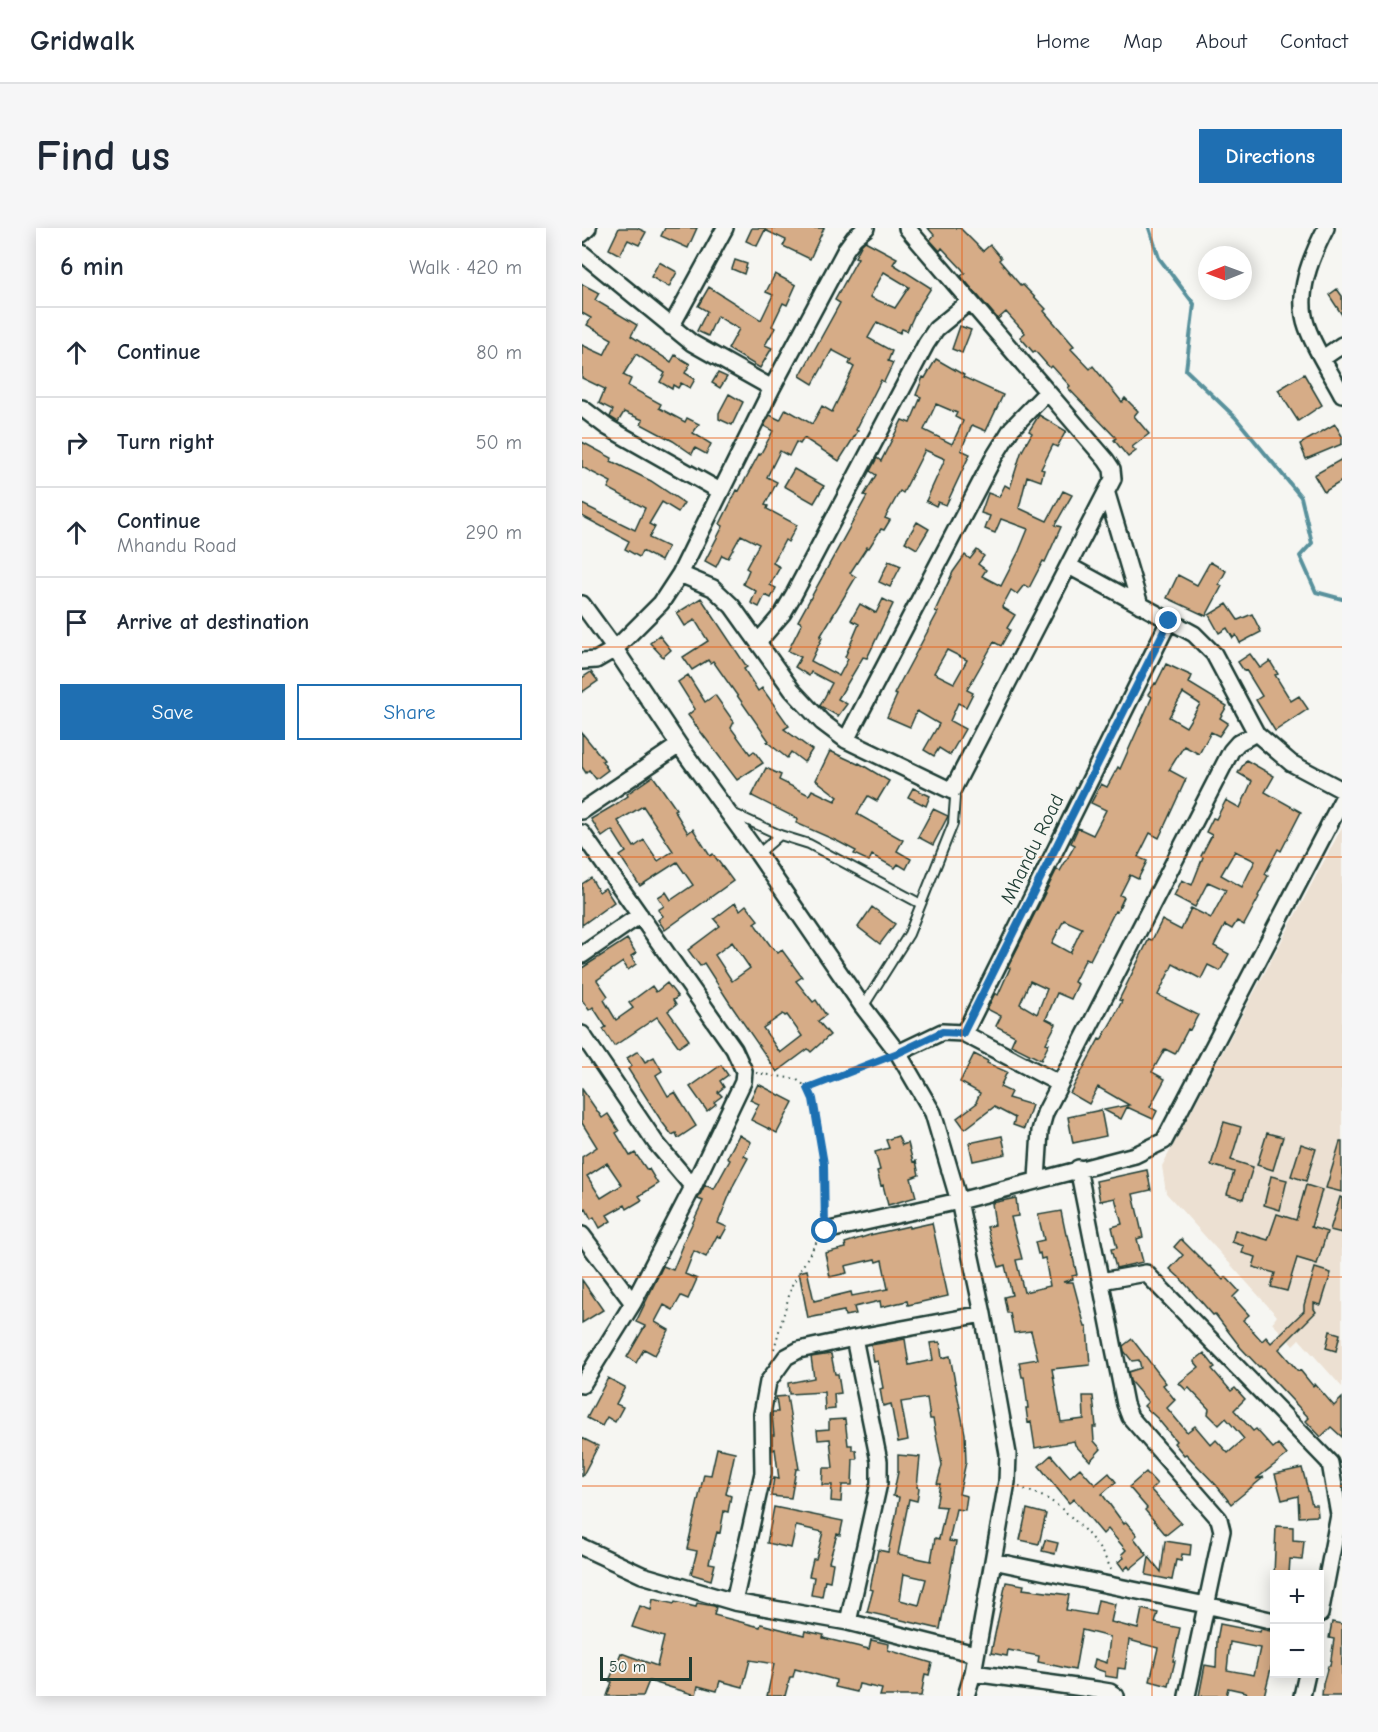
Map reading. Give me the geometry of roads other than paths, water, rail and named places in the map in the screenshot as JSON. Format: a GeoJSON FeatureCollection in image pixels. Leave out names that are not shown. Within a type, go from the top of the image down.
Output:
{"type":"FeatureCollection","features":[{"type":"Feature","properties":{"kind":"street"},"geometry":{"type":"LineString","coordinates":[[582,234],[588,228]]}},
{"type":"Feature","properties":{"kind":"street"},"geometry":{"type":"LineString","coordinates":[[671,327],[725,228]]}},
{"type":"Feature","properties":{"kind":"street"},"geometry":{"type":"LineString","coordinates":[[582,661],[596,660],[615,649],[661,603],[680,574],[772,388],[846,249],[866,228]]}},
{"type":"Feature","properties":{"kind":"street"},"geometry":{"type":"LineString","coordinates":[[680,574],[712,588],[732,606],[792,690],[822,722],[846,740],[952,791],[1113,479],[1112,469],[1106,460],[907,228]]}},
{"type":"Feature","properties":{"kind":"street"},"geometry":{"type":"LineString","coordinates":[[1326,228],[1314,255],[1304,288],[1304,311],[1307,327],[1342,394]]}},
{"type":"Feature","properties":{"kind":"street"},"geometry":{"type":"LineString","coordinates":[[582,253],[692,343],[772,388]]}},
{"type":"Feature","properties":{"kind":"street"},"geometry":{"type":"LineString","coordinates":[[759,642],[783,613],[794,594],[926,344],[936,330],[969,302]]}},
{"type":"Feature","properties":{"kind":"street"},"geometry":{"type":"LineString","coordinates":[[1323,358],[1342,345]]}},
{"type":"Feature","properties":{"kind":"street"},"geometry":{"type":"LineString","coordinates":[[846,740],[994,457],[1012,428],[1047,392]]}},
{"type":"Feature","properties":{"kind":"street"},"geometry":{"type":"LineString","coordinates":[[582,408],[607,427],[720,491]]}},
{"type":"Feature","properties":{"kind":"street"},"geometry":{"type":"LineString","coordinates":[[1107,494],[1140,605]]}},
{"type":"Feature","properties":{"kind":"street"},"geometry":{"type":"LineString","coordinates":[[1069,566],[1194,634],[1214,654],[1256,733],[1291,763],[1342,790]]}},
{"type":"Feature","properties":{"kind":"street"},"geometry":{"type":"LineString","coordinates":[[582,604],[863,1007],[898,1053],[933,1113],[958,1201],[983,1314],[1008,1454],[1007,1482],[973,1673],[966,1696]]}},
{"type":"Feature","properties":{"kind":"street","name":"Mhandu Road"},"geometry":{"type":"LineString","coordinates":[[963,1033],[1169,621]]}},
{"type":"Feature","properties":{"kind":"street"},"geometry":{"type":"LineString","coordinates":[[1036,1179],[1040,1131],[1045,1113],[1231,751],[1238,743],[1256,733]]}},
{"type":"Feature","properties":{"kind":"street"},"geometry":{"type":"LineString","coordinates":[[582,811],[679,745]]}},
{"type":"Feature","properties":{"kind":"street"},"geometry":{"type":"LineString","coordinates":[[825,1231],[958,1201],[1135,1155],[1164,1141],[1342,800]]}},
{"type":"Feature","properties":{"kind":"street"},"geometry":{"type":"LineString","coordinates":[[582,833],[734,1049],[744,1071],[743,1083],[693,1187],[633,1303],[582,1385]]}},
{"type":"Feature","properties":{"kind":"street"},"geometry":{"type":"LineString","coordinates":[[582,955],[640,915]]}},
{"type":"Feature","properties":{"kind":"street"},"geometry":{"type":"LineString","coordinates":[[898,1053],[942,1032],[963,1033],[1060,1084]]}},
{"type":"Feature","properties":{"kind":"street"},"geometry":{"type":"LineString","coordinates":[[582,1034],[656,1143],[693,1187]]}},
{"type":"Feature","properties":{"kind":"street"},"geometry":{"type":"LineString","coordinates":[[1078,1168],[1125,1404],[1130,1417],[1219,1519],[1222,1532],[1186,1696]]}},
{"type":"Feature","properties":{"kind":"street"},"geometry":{"type":"LineString","coordinates":[[582,1235],[633,1303]]}},
{"type":"Feature","properties":{"kind":"street"},"geometry":{"type":"LineString","coordinates":[[1101,1281],[1146,1273],[1330,1463],[1339,1515],[1324,1593]]}},
{"type":"Feature","properties":{"kind":"street"},"geometry":{"type":"LineString","coordinates":[[734,1602],[763,1473],[762,1414],[768,1382],[786,1357],[799,1350],[983,1314]]}},
{"type":"Feature","properties":{"kind":"street"},"geometry":{"type":"LineString","coordinates":[[848,1622],[879,1483],[879,1461],[854,1338]]}},
{"type":"Feature","properties":{"kind":"street"},"geometry":{"type":"LineString","coordinates":[[582,1547],[642,1575],[734,1602],[848,1622],[975,1653]]}},
{"type":"Feature","properties":{"kind":"street"},"geometry":{"type":"LineString","coordinates":[[993,1561],[1270,1620]]}},
{"type":"Feature","properties":{"kind":"street"},"geometry":{"type":"LineString","coordinates":[[973,1673],[1082,1692],[1110,1692],[1116,1696]]}},
{"type":"Feature","properties":{"kind":"street"},"geometry":{"type":"LineString","coordinates":[[1302,1696],[1306,1678]]}},
{"type":"Feature","properties":{"kind":"lane"},"geometry":{"type":"LineString","coordinates":[[863,1007],[909,934],[953,824],[955,798],[952,791]]}},
{"type":"Feature","properties":{"kind":"lane"},"geometry":{"type":"LineString","coordinates":[[726,810],[780,835],[809,844],[921,904]]}},
{"type":"Feature","properties":{"kind":"lane"},"geometry":{"type":"LineString","coordinates":[[758,854],[780,835]]}},
{"type":"Feature","properties":{"kind":"waterway"},"geometry":{"type":"LineString","coordinates":[[1149,228],[1159,258],[1194,304],[1186,370],[1235,417],[1301,497],[1312,543],[1300,556],[1316,592],[1342,599]]}}]}
